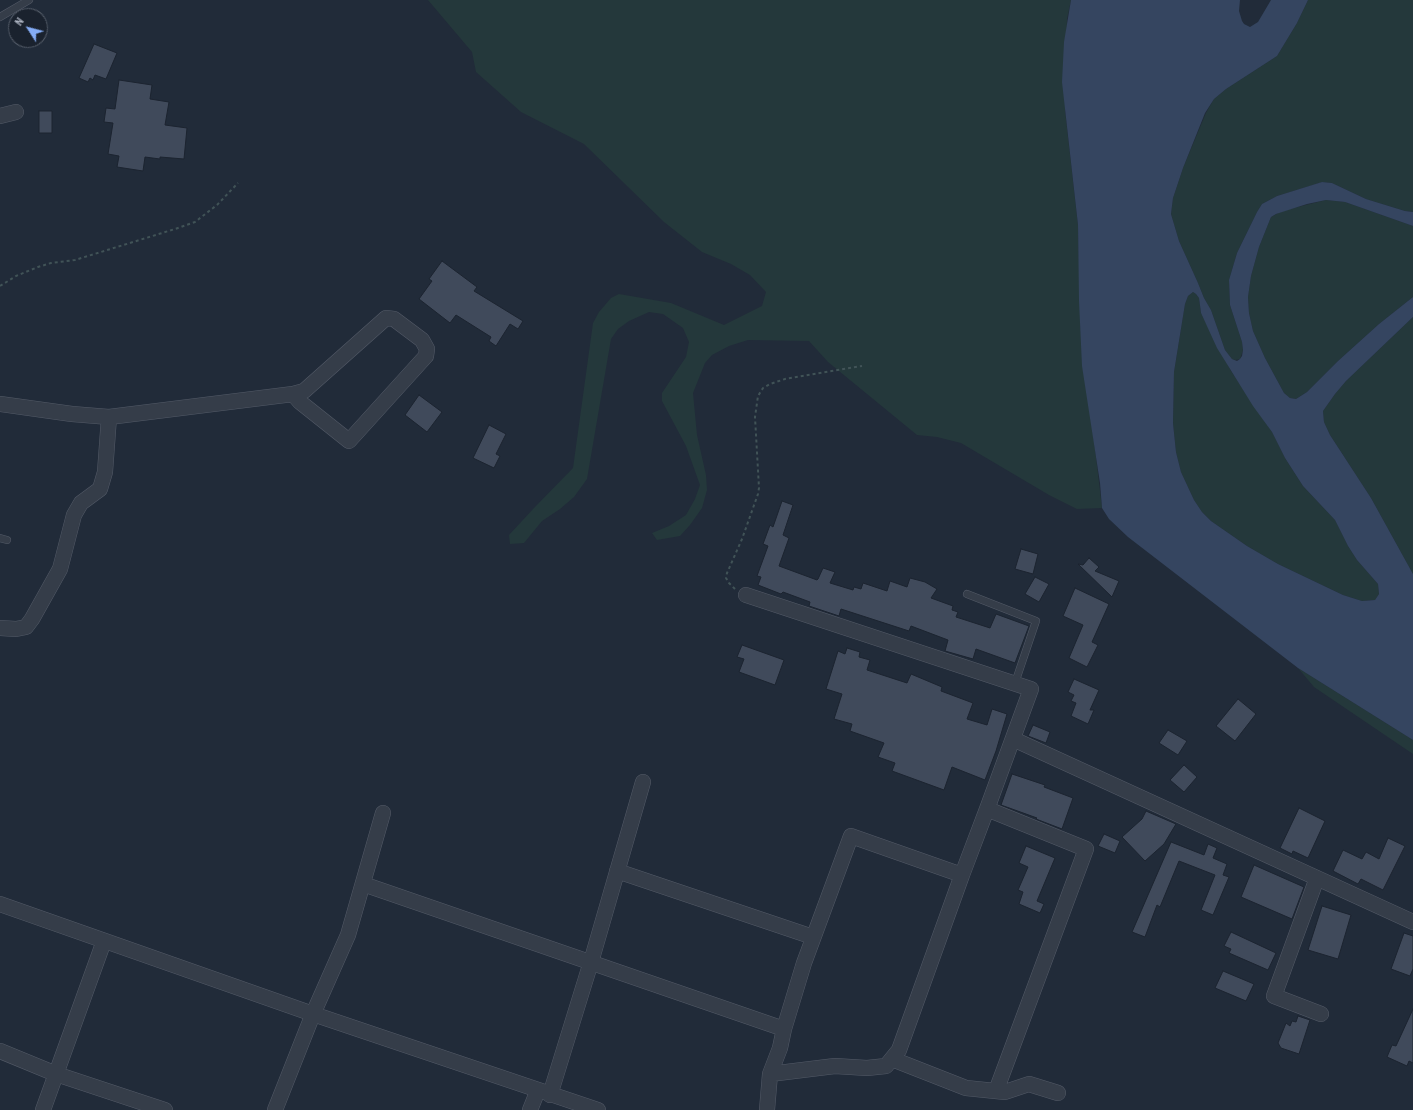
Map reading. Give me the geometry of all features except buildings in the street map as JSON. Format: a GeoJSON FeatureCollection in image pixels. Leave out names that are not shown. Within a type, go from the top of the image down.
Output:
{"type":"FeatureCollection","features":[{"type":"Feature","properties":{"kind":"street"},"geometry":{"type":"LineString","coordinates":[[0,116],[16,112]]}},
{"type":"Feature","properties":{"kind":"street"},"geometry":{"type":"LineString","coordinates":[[0,405],[109,417],[293,394],[304,391],[386,318],[394,319],[422,340],[427,349],[426,356],[349,441],[300,402],[293,394]]}},
{"type":"Feature","properties":{"kind":"street"},"geometry":{"type":"LineString","coordinates":[[0,628],[16,629],[26,627],[60,569],[74,515],[81,503],[100,489],[105,472],[109,417]]}},
{"type":"Feature","properties":{"kind":"street"},"geometry":{"type":"LineString","coordinates":[[746,595],[1031,688],[899,1050],[886,1066],[874,1068],[835,1066],[770,1074]]}},
{"type":"Feature","properties":{"kind":"street"},"geometry":{"type":"LineString","coordinates":[[1013,739],[1413,922]]}},
{"type":"Feature","properties":{"kind":"street"},"geometry":{"type":"LineString","coordinates":[[530,1110],[544,1093],[591,962],[643,782]]}},
{"type":"Feature","properties":{"kind":"street"},"geometry":{"type":"LineString","coordinates":[[988,809],[1086,849],[996,1091]]}},
{"type":"Feature","properties":{"kind":"street"},"geometry":{"type":"LineString","coordinates":[[275,1110],[313,1014],[348,935],[383,813]]}},
{"type":"Feature","properties":{"kind":"street"},"geometry":{"type":"LineString","coordinates":[[767,1110],[770,1074],[780,1048],[784,1029],[804,962],[851,836],[962,875]]}},
{"type":"Feature","properties":{"kind":"street"},"geometry":{"type":"LineString","coordinates":[[617,871],[813,937]]}},
{"type":"Feature","properties":{"kind":"street"},"geometry":{"type":"LineString","coordinates":[[1317,878],[1274,996],[1321,1014]]}},
{"type":"Feature","properties":{"kind":"street"},"geometry":{"type":"LineString","coordinates":[[363,884],[784,1029]]}},
{"type":"Feature","properties":{"kind":"street"},"geometry":{"type":"LineString","coordinates":[[0,904],[313,1014],[598,1110]]}},
{"type":"Feature","properties":{"kind":"street"},"geometry":{"type":"LineString","coordinates":[[43,1110],[104,941]]}},
{"type":"Feature","properties":{"kind":"street"},"geometry":{"type":"LineString","coordinates":[[0,1051],[56,1074],[165,1110]]}},
{"type":"Feature","properties":{"kind":"street"},"geometry":{"type":"LineString","coordinates":[[892,1059],[966,1088],[1005,1092],[1030,1084],[1058,1093]]}},
{"type":"Feature","properties":{"kind":"lane"},"geometry":{"type":"LineString","coordinates":[[0,17],[29,0]]}},
{"type":"Feature","properties":{"kind":"lane"},"geometry":{"type":"LineString","coordinates":[[967,594],[1036,621],[1015,683]]}},
{"type":"Feature","properties":{"kind":"path"},"geometry":{"type":"LineString","coordinates":[[0,286],[16,276],[38,267],[51,263],[75,260],[195,222],[217,206],[238,183]]}},
{"type":"Feature","properties":{"kind":"path"},"geometry":{"type":"LineString","coordinates":[[746,595],[734,588],[726,578],[758,494],[759,488],[755,417],[758,396],[763,388],[775,382],[828,371],[862,366]]}},
{"type":"Feature","properties":{"kind":"green space"},"geometry":{"type":"Polygon","coordinates":[[[428,0],[1071,0],[1067,19],[1065,110],[1078,225],[1081,330],[1102,508],[1077,509],[1049,495],[961,443],[937,437],[917,435],[828,362],[809,341],[748,340],[729,346],[712,355],[705,363],[693,393],[697,435],[706,475],[707,490],[702,508],[680,536],[657,540],[652,533],[669,526],[686,515],[695,499],[700,485],[686,446],[662,401],[662,393],[686,357],[689,342],[683,328],[663,314],[649,312],[629,321],[618,329],[611,339],[587,479],[574,497],[542,521],[524,543],[510,544],[509,535],[573,468],[593,323],[599,312],[611,298],[619,294],[671,303],[724,325],[762,306],[766,292],[750,275],[731,264],[702,252],[664,222],[584,144],[521,112],[476,72],[472,52],[428,0]]]}},
{"type":"Feature","properties":{"kind":"green space"},"geometry":{"type":"Polygon","coordinates":[[[1308,0],[1413,0],[1413,212],[1366,199],[1332,183],[1323,182],[1277,196],[1262,204],[1237,253],[1229,280],[1230,305],[1242,342],[1243,350],[1240,359],[1235,360],[1232,359],[1225,350],[1211,310],[1204,298],[1179,241],[1171,214],[1173,198],[1183,168],[1206,113],[1214,99],[1226,89],[1277,56],[1297,23],[1308,0]]]}},
{"type":"Feature","properties":{"kind":"green space"},"geometry":{"type":"Polygon","coordinates":[[[1326,200],[1345,202],[1413,226],[1413,297],[1379,324],[1338,361],[1307,392],[1296,399],[1290,398],[1284,393],[1265,358],[1253,331],[1249,313],[1248,297],[1251,276],[1259,247],[1271,217],[1282,211],[1326,200]]]}},
{"type":"Feature","properties":{"kind":"green space"},"geometry":{"type":"Polygon","coordinates":[[[1193,292],[1199,298],[1201,313],[1231,371],[1272,432],[1285,458],[1303,486],[1335,520],[1357,560],[1378,584],[1379,594],[1375,600],[1362,601],[1343,595],[1278,564],[1247,546],[1211,521],[1202,512],[1194,500],[1181,472],[1176,452],[1173,423],[1174,372],[1185,304],[1188,296],[1193,292]]]}},
{"type":"Feature","properties":{"kind":"green space"},"geometry":{"type":"Polygon","coordinates":[[[1413,317],[1413,574],[1371,498],[1330,435],[1324,422],[1323,411],[1346,381],[1413,317]]]}},
{"type":"Feature","properties":{"kind":"green space"},"geometry":{"type":"Polygon","coordinates":[[[1298,668],[1413,740],[1413,754],[1314,687],[1298,668]]]}},
{"type":"Feature","properties":{"kind":"water"},"geometry":{"type":"Polygon","coordinates":[[[1071,0],[1240,0],[1239,11],[1242,21],[1250,27],[1258,22],[1271,0],[1308,0],[1297,23],[1277,56],[1226,89],[1214,99],[1205,113],[1183,168],[1173,198],[1171,214],[1179,241],[1204,298],[1211,310],[1225,350],[1232,359],[1237,361],[1242,356],[1243,350],[1242,342],[1230,305],[1229,280],[1237,253],[1262,204],[1277,196],[1322,182],[1332,183],[1366,199],[1413,212],[1413,226],[1345,202],[1326,200],[1307,204],[1276,214],[1271,217],[1259,247],[1251,276],[1248,297],[1249,313],[1253,331],[1265,358],[1284,393],[1290,398],[1296,399],[1307,392],[1338,361],[1379,324],[1413,297],[1413,317],[1346,381],[1323,411],[1324,422],[1330,435],[1371,498],[1413,574],[1413,740],[1298,668],[1128,537],[1109,519],[1102,508],[1100,483],[1082,366],[1078,225],[1062,82],[1064,42],[1071,0]],[[1193,292],[1188,296],[1185,304],[1174,372],[1173,423],[1176,452],[1181,472],[1194,500],[1202,512],[1211,521],[1247,546],[1278,564],[1343,595],[1362,601],[1375,600],[1379,594],[1378,584],[1357,560],[1335,520],[1303,486],[1285,458],[1272,432],[1253,406],[1217,348],[1201,313],[1199,298],[1193,292]]]}}]}
